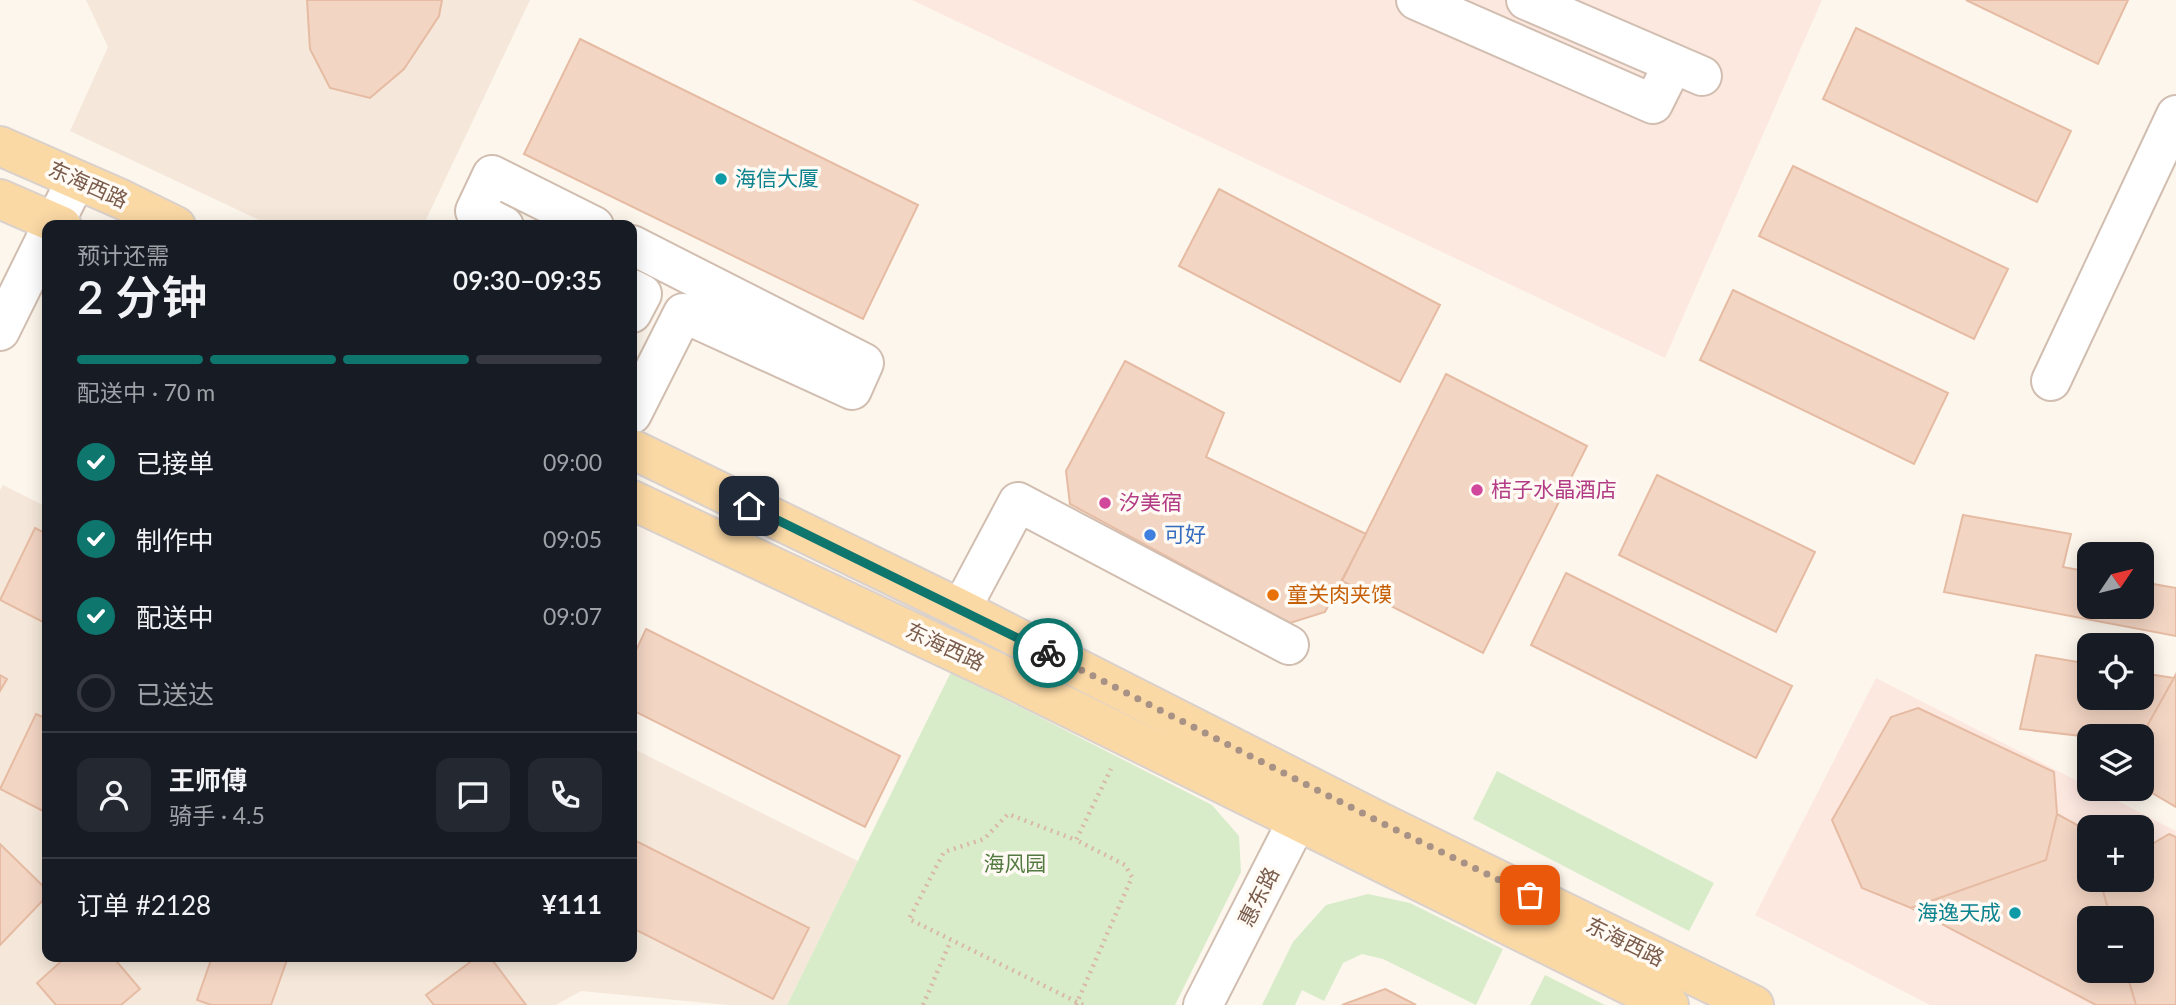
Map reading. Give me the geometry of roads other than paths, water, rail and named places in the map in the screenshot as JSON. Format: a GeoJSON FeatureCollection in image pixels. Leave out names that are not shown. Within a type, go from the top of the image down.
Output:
{"type":"FeatureCollection","features":[{"type":"Feature","properties":{"kind":"main road","name":"东海西路"},"geometry":{"type":"LineString","coordinates":[[0,146],[163,220]]}},
{"type":"Feature","properties":{"kind":"main road"},"geometry":{"type":"LineString","coordinates":[[0,199],[42,221]]}},
{"type":"Feature","properties":{"kind":"main road","name":"东海西路"},"geometry":{"type":"LineString","coordinates":[[637,451],[961,609],[1306,805],[1669,1005]]}},
{"type":"Feature","properties":{"kind":"main road","name":"东海西路"},"geometry":{"type":"LineString","coordinates":[[637,502],[1005,676],[1127,737],[1306,805],[1754,1005]]}},
{"type":"Feature","properties":{"kind":"street"},"geometry":{"type":"LineString","coordinates":[[1416,0],[1653,104],[1688,70],[1526,0]]}},
{"type":"Feature","properties":{"kind":"street"},"geometry":{"type":"LineString","coordinates":[[2051,381],[2176,115]]}},
{"type":"Feature","properties":{"kind":"street"},"geometry":{"type":"LineString","coordinates":[[492,220],[475,211],[492,175],[582,220]]}},
{"type":"Feature","properties":{"kind":"street"},"geometry":{"type":"LineString","coordinates":[[57,220],[76,180]]}},
{"type":"Feature","properties":{"kind":"street"},"geometry":{"type":"LineString","coordinates":[[637,248],[864,363],[852,390],[682,313],[637,404]]}},
{"type":"Feature","properties":{"kind":"street"},"geometry":{"type":"LineString","coordinates":[[0,331],[42,250]]}},
{"type":"Feature","properties":{"kind":"street"},"geometry":{"type":"LineString","coordinates":[[961,609],[1018,502],[1289,645]]}},
{"type":"Feature","properties":{"kind":"street","name":"惠东路"},"geometry":{"type":"LineString","coordinates":[[1203,1005],[1306,805]]}},
{"type":"Feature","properties":{"kind":"place","name":"海信大厦"},"geometry":{"type":"Point","coordinates":[721,179]}},
{"type":"Feature","properties":{"kind":"place","name":"桔子水晶酒店"},"geometry":{"type":"Point","coordinates":[1477,490]}},
{"type":"Feature","properties":{"kind":"place","name":"汐美宿"},"geometry":{"type":"Point","coordinates":[1105,503]}},
{"type":"Feature","properties":{"kind":"place","name":"可好"},"geometry":{"type":"Point","coordinates":[1150,535]}},
{"type":"Feature","properties":{"kind":"place","name":"童关肉夹馍"},"geometry":{"type":"Point","coordinates":[1273,595]}},
{"type":"Feature","properties":{"kind":"place","name":"海逸天成"},"geometry":{"type":"Point","coordinates":[2015,913]}},
{"type":"Feature","properties":{"kind":"park label","name":"海风园"},"geometry":{"type":"Point","coordinates":[1015,864]}}]}
